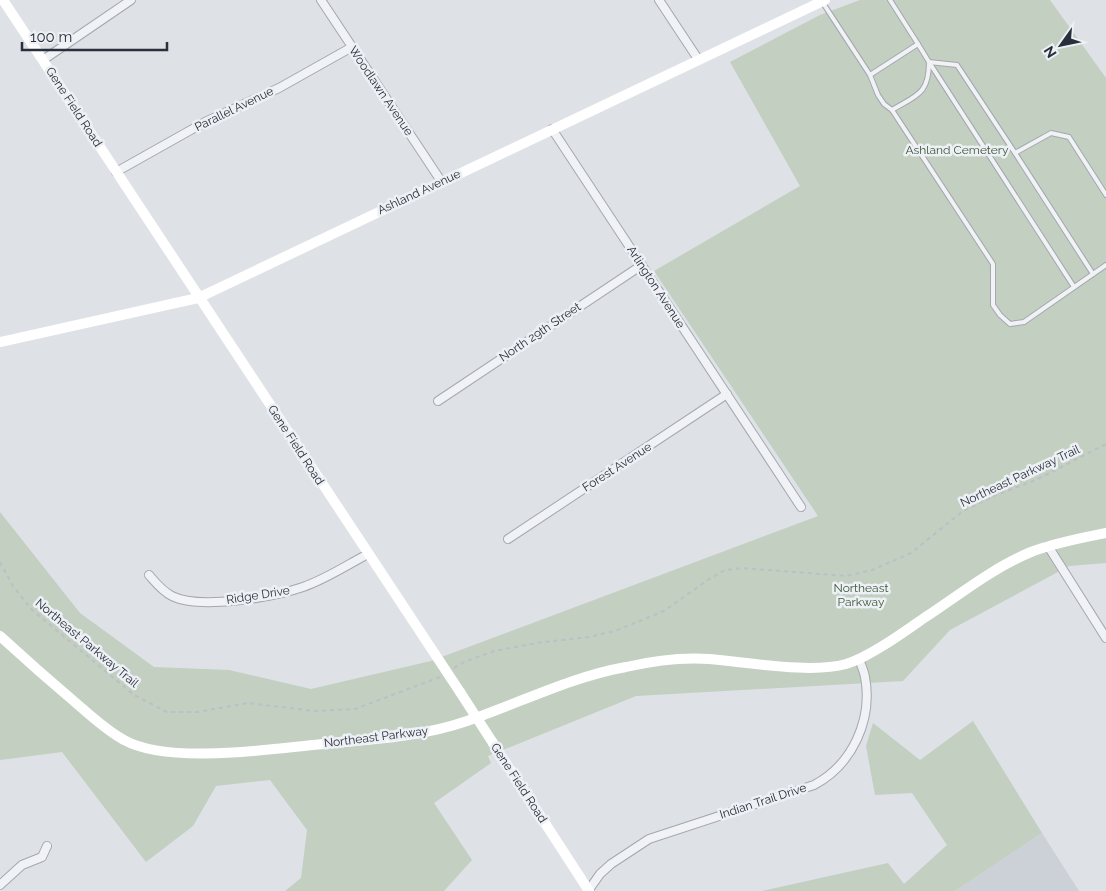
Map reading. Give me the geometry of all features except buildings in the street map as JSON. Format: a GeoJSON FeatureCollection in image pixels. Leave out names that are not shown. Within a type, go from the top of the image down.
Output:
{"type":"FeatureCollection","features":[{"type":"Feature","properties":{"kind":"street","name":"Gene Field Road"},"geometry":{"type":"LineString","coordinates":[[3,0],[198,298],[447,672],[588,891]]}},
{"type":"Feature","properties":{"kind":"street"},"geometry":{"type":"LineString","coordinates":[[43,60],[132,0]]}},
{"type":"Feature","properties":{"kind":"street","name":"Woodlawn Avenue"},"geometry":{"type":"LineString","coordinates":[[321,0],[441,181]]}},
{"type":"Feature","properties":{"kind":"street"},"geometry":{"type":"LineString","coordinates":[[659,0],[698,59]]}},
{"type":"Feature","properties":{"kind":"street","name":"Ashland Avenue"},"geometry":{"type":"LineString","coordinates":[[0,342],[198,298],[823,1]]}},
{"type":"Feature","properties":{"kind":"street","name":"Parallel Avenue"},"geometry":{"type":"LineString","coordinates":[[116,172],[206,122],[279,88],[352,47]]}},
{"type":"Feature","properties":{"kind":"street","name":"Arlington Avenue"},"geometry":{"type":"LineString","coordinates":[[552,129],[800,507]]}},
{"type":"Feature","properties":{"kind":"street","name":"North 29th Street"},"geometry":{"type":"LineString","coordinates":[[438,401],[642,265]]}},
{"type":"Feature","properties":{"kind":"street","name":"Forest Avenue"},"geometry":{"type":"LineString","coordinates":[[508,539],[727,394]]}},
{"type":"Feature","properties":{"kind":"street","name":"Northeast Parkway"},"geometry":{"type":"LineString","coordinates":[[0,636],[73,701],[124,740],[149,750],[172,753],[261,750],[394,737],[430,731],[466,722],[546,690],[596,674],[625,667],[671,660],[706,659],[808,668],[847,664],[898,636],[1014,560],[1048,546],[1106,533]]}},
{"type":"Feature","properties":{"kind":"street"},"geometry":{"type":"LineString","coordinates":[[1048,546],[1106,638]]}},
{"type":"Feature","properties":{"kind":"street","name":"Ridge Drive"},"geometry":{"type":"LineString","coordinates":[[149,575],[161,589],[173,596],[205,602],[246,599],[304,587],[368,554]]}},
{"type":"Feature","properties":{"kind":"street","name":"Indian Trail Drive"},"geometry":{"type":"LineString","coordinates":[[588,891],[600,874],[611,864],[649,839],[814,785],[835,772],[853,748],[864,720],[865,677],[859,659]]}},
{"type":"Feature","properties":{"kind":"street"},"geometry":{"type":"LineString","coordinates":[[0,885],[22,865],[42,857],[47,846]]}},
{"type":"Feature","properties":{"kind":"lane"},"geometry":{"type":"LineString","coordinates":[[890,0],[1074,287]]}},
{"type":"Feature","properties":{"kind":"lane"},"geometry":{"type":"LineString","coordinates":[[823,1],[870,75],[878,95],[884,104],[892,110],[993,264],[993,305],[1000,315],[1010,324],[1024,322],[1106,264]]}},
{"type":"Feature","properties":{"kind":"lane"},"geometry":{"type":"LineString","coordinates":[[870,75],[918,44]]}},
{"type":"Feature","properties":{"kind":"lane"},"geometry":{"type":"LineString","coordinates":[[892,110],[923,90],[926,84],[929,62]]}},
{"type":"Feature","properties":{"kind":"lane"},"geometry":{"type":"LineString","coordinates":[[929,62],[957,65],[1093,274]]}},
{"type":"Feature","properties":{"kind":"lane"},"geometry":{"type":"LineString","coordinates":[[1015,153],[1051,133],[1069,137],[1106,195]]}},
{"type":"Feature","properties":{"kind":"path","name":"Northeast Parkway Trail"},"geometry":{"type":"LineString","coordinates":[[0,562],[13,586],[31,609],[134,695],[167,712],[197,712],[248,703],[315,711],[355,709],[436,680],[464,662],[494,651],[536,643],[589,637],[615,631],[664,611],[725,570],[742,568],[846,576],[872,570],[911,553],[963,511],[996,495],[1036,480],[1106,444]]}},
{"type":"Feature","properties":{"kind":"shaded area"},"geometry":{"type":"Polygon","coordinates":[[[1042,833],[1079,891],[955,891],[1042,833]]]}},
{"type":"Feature","properties":{"kind":"green space","name":"Ashland Cemetery"},"geometry":{"type":"Polygon","coordinates":[[[860,0],[1050,0],[1106,78],[1106,563],[1069,566],[950,630],[903,681],[636,696],[488,756],[491,763],[434,803],[472,860],[444,891],[285,891],[301,878],[307,830],[270,780],[216,786],[193,826],[146,862],[62,752],[0,760],[0,512],[80,613],[154,667],[229,670],[311,689],[431,661],[818,516],[654,271],[800,186],[730,62],[820,15],[860,0]]]}},
{"type":"Feature","properties":{"kind":"green space"},"geometry":{"type":"Polygon","coordinates":[[[973,721],[1042,833],[955,891],[762,891],[888,863],[904,884],[947,845],[912,793],[875,795],[866,746],[873,723],[920,760],[973,721]]]}}]}
